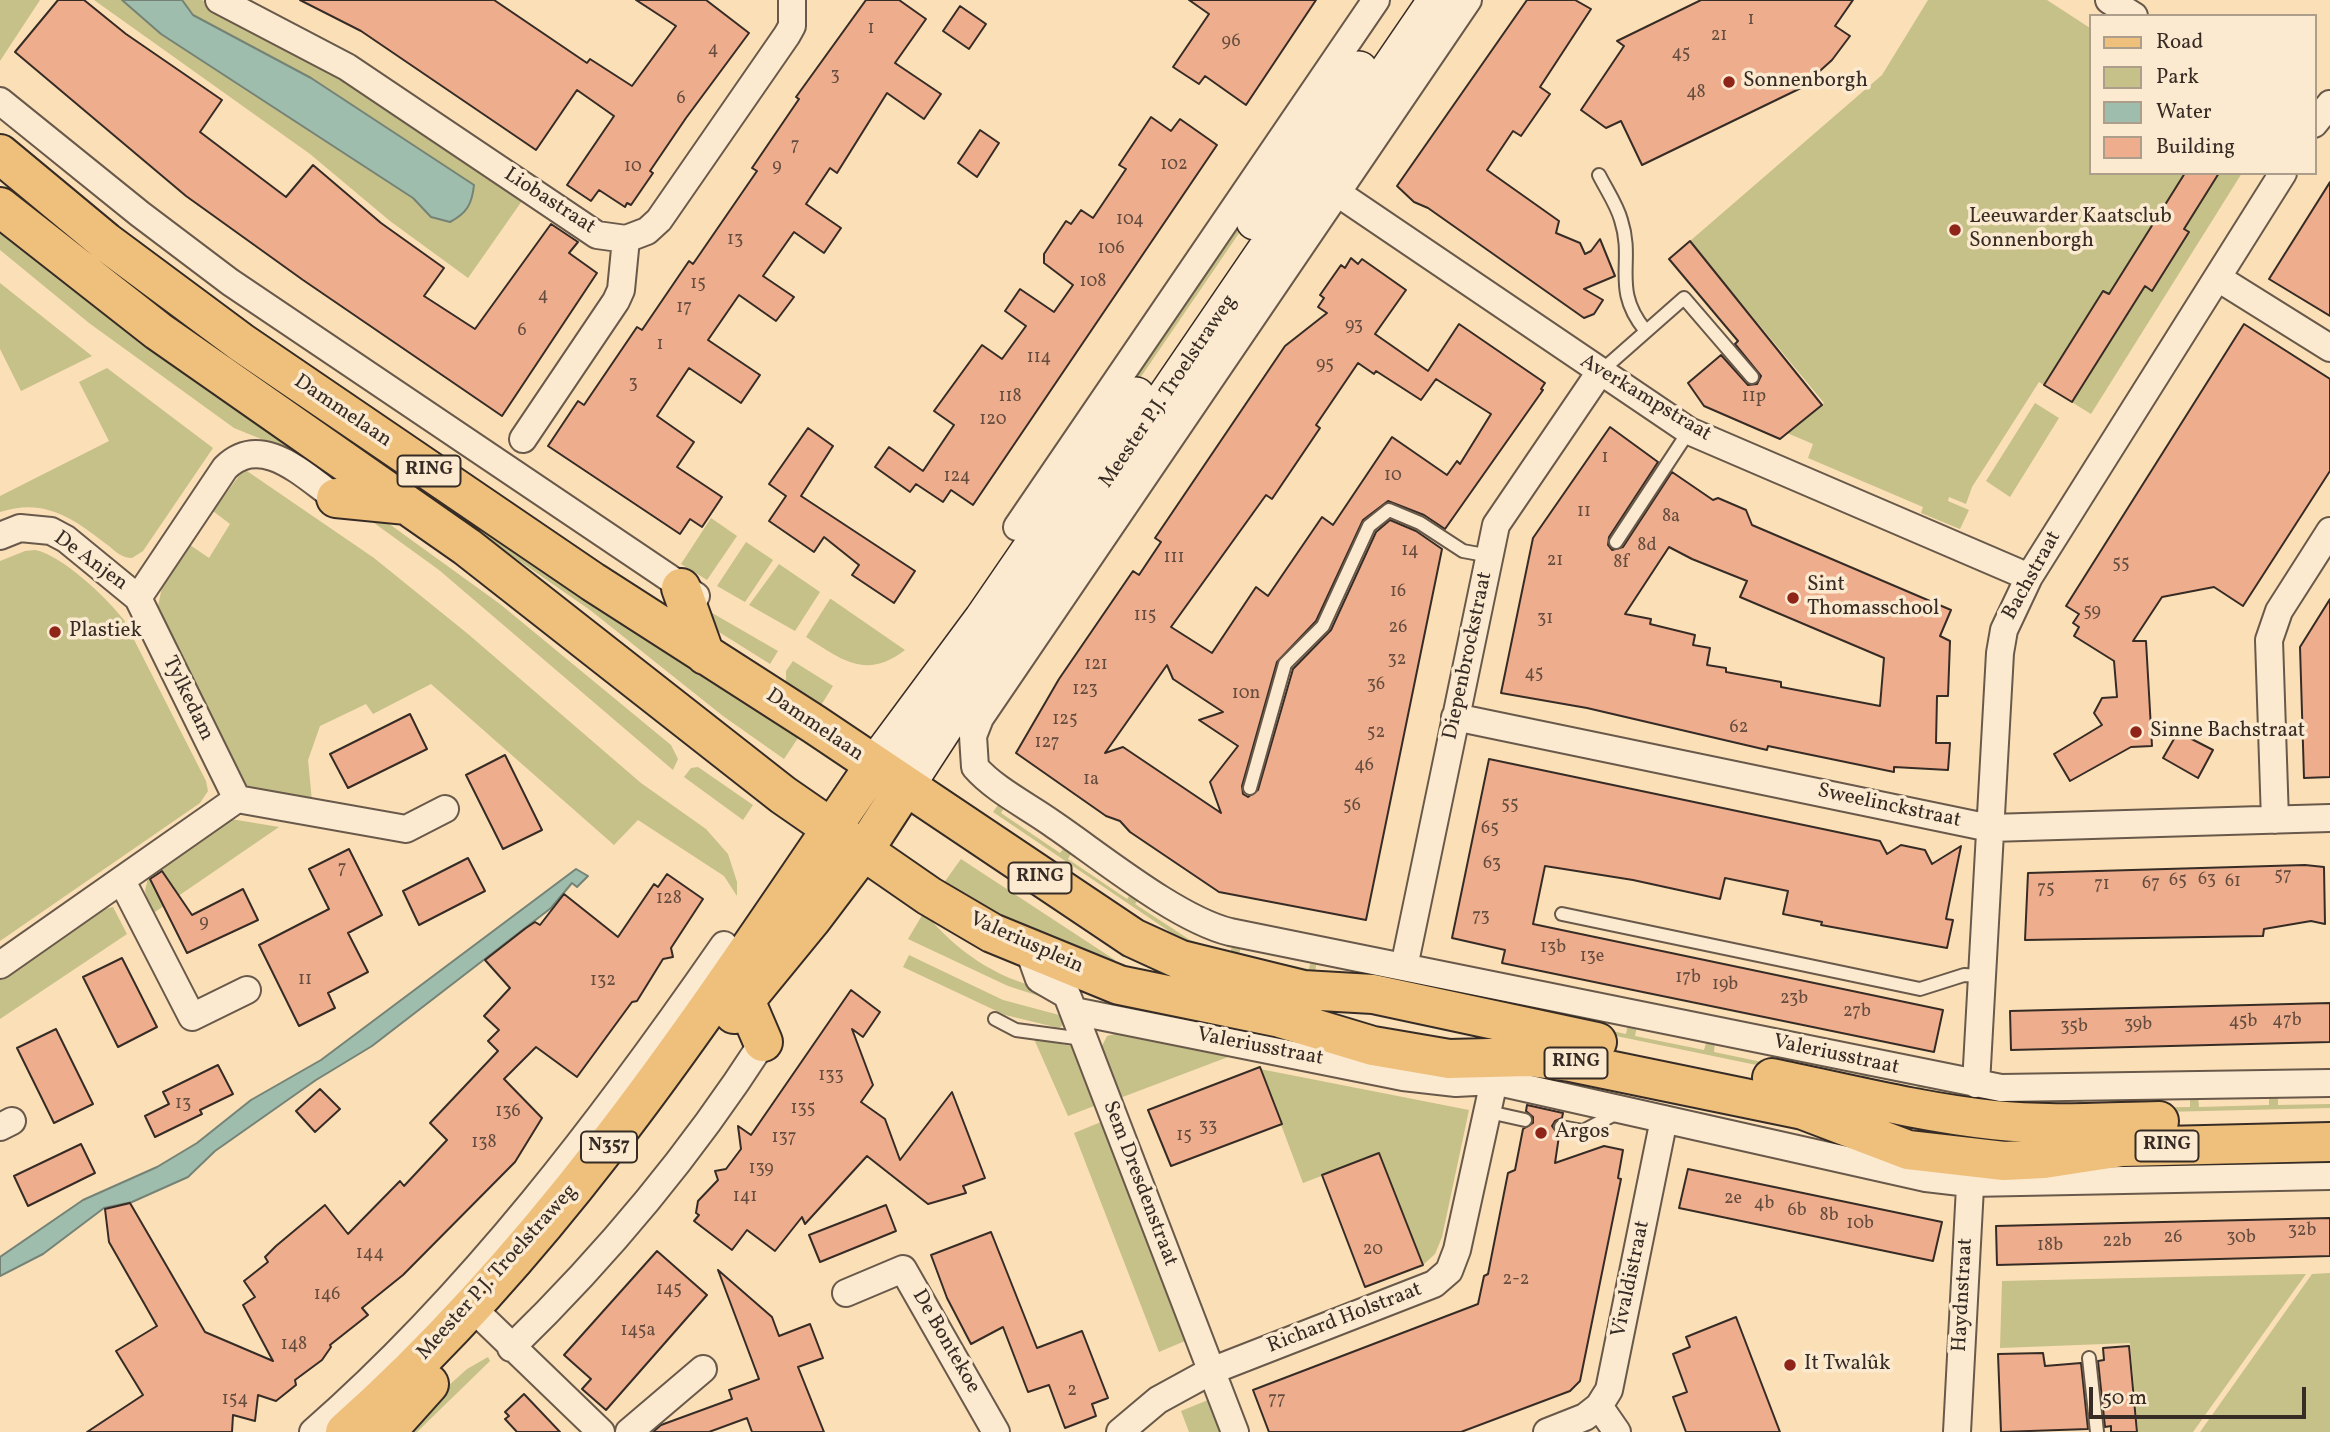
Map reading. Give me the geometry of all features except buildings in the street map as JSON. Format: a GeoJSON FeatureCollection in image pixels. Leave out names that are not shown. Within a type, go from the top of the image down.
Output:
{"type":"FeatureCollection","features":[{"type":"Feature","properties":{"kind":"main road","name":"Meester P.J. Troelstraweg"},"geometry":{"type":"LineString","coordinates":[[905,787],[1016,641],[1305,172],[1407,0]]}},
{"type":"Feature","properties":{"kind":"main road","name":"Meester P.J. Troelstraweg"},"geometry":{"type":"LineString","coordinates":[[874,765],[1021,542],[1437,0]]}},
{"type":"Feature","properties":{"kind":"main road","name":"Dammelaan"},"geometry":{"type":"LineString","coordinates":[[0,154],[106,242],[242,343],[705,655],[874,765]]}},
{"type":"Feature","properties":{"kind":"main road","name":"Dammelaan"},"geometry":{"type":"LineString","coordinates":[[0,206],[158,331],[410,505],[762,779],[832,828]]}},
{"type":"Feature","properties":{"kind":"main road"},"geometry":{"type":"LineString","coordinates":[[336,498],[410,505]]}},
{"type":"Feature","properties":{"kind":"main road"},"geometry":{"type":"LineString","coordinates":[[691,594],[705,655]]}},
{"type":"Feature","properties":{"kind":"main road","name":"N357"},"geometry":{"type":"LineString","coordinates":[[832,828],[874,765]]}},
{"type":"Feature","properties":{"kind":"main road","name":"RING"},"geometry":{"type":"LineString","coordinates":[[874,765],[905,787]]}},
{"type":"Feature","properties":{"kind":"main road","name":"N357"},"geometry":{"type":"LineString","coordinates":[[864,850],[905,787]]}},
{"type":"Feature","properties":{"kind":"main road","name":"Valeriusstraat"},"geometry":{"type":"LineString","coordinates":[[905,787],[1102,919],[1162,953],[1303,990],[1346,974],[1373,994],[1475,1018],[1935,1112],[2028,1122],[2330,1117]]}},
{"type":"Feature","properties":{"kind":"main road","name":"Meester P.J. Troelstraweg"},"geometry":{"type":"LineString","coordinates":[[386,1432],[481,1318],[584,1179],[708,1011],[832,828]]}},
{"type":"Feature","properties":{"kind":"main road","name":"Valeriusplein"},"geometry":{"type":"LineString","coordinates":[[832,828],[929,896],[1029,951],[1119,985],[1203,1003]]}},
{"type":"Feature","properties":{"kind":"main road","name":"Meester P.J. Troelstraweg"},"geometry":{"type":"LineString","coordinates":[[345,1432],[544,1265],[744,1000],[811,920],[864,850]]}},
{"type":"Feature","properties":{"kind":"main road"},"geometry":{"type":"LineString","coordinates":[[724,945],[762,932]]}},
{"type":"Feature","properties":{"kind":"main road"},"geometry":{"type":"LineString","coordinates":[[744,1000],[764,1042]]}},
{"type":"Feature","properties":{"kind":"main road","name":"Valeriusstraat"},"geometry":{"type":"LineString","coordinates":[[1203,1003],[1280,1018],[1442,1066],[1529,1057],[1570,1062],[1803,1111],[1836,1121],[1864,1150],[1927,1154],[1982,1167],[2122,1147],[2330,1142]]}},
{"type":"Feature","properties":{"kind":"main road","name":"Valeriusstraat"},"geometry":{"type":"LineString","coordinates":[[1442,1066],[1423,1050],[1418,1034],[1423,1025],[1433,1021],[1475,1018]]}},
{"type":"Feature","properties":{"kind":"main road"},"geometry":{"type":"LineString","coordinates":[[1982,1167],[2023,1155],[2034,1146],[2036,1131],[2028,1122]]}},
{"type":"Feature","properties":{"kind":"street","name":"Liobastraat"},"geometry":{"type":"LineString","coordinates":[[219,0],[347,67],[597,235],[626,239]]}},
{"type":"Feature","properties":{"kind":"street"},"geometry":{"type":"LineString","coordinates":[[523,439],[616,301],[621,290],[626,239],[647,231],[675,199],[787,35],[792,26],[792,0]]}},
{"type":"Feature","properties":{"kind":"street","name":"Meester P.J. Troelstraweg"},"geometry":{"type":"LineString","coordinates":[[1305,172],[1376,0]]}},
{"type":"Feature","properties":{"kind":"street","name":"Meester P.J. Troelstraweg"},"geometry":{"type":"LineString","coordinates":[[1305,172],[1468,0]]}},
{"type":"Feature","properties":{"kind":"street"},"geometry":{"type":"LineString","coordinates":[[2109,0],[2131,14]]}},
{"type":"Feature","properties":{"kind":"street","name":"Dammelaan"},"geometry":{"type":"LineString","coordinates":[[0,101],[140,214],[230,282],[691,594]]}},
{"type":"Feature","properties":{"kind":"street"},"geometry":{"type":"LineString","coordinates":[[2316,122],[2330,104]]}},
{"type":"Feature","properties":{"kind":"street","name":"Averkampstraat"},"geometry":{"type":"LineString","coordinates":[[1305,172],[1689,431],[2029,577]]}},
{"type":"Feature","properties":{"kind":"street","name":"Bachstraat"},"geometry":{"type":"LineString","coordinates":[[1976,1084],[2000,653],[2004,630],[2029,577],[2282,175]]}},
{"type":"Feature","properties":{"kind":"street"},"geometry":{"type":"LineString","coordinates":[[2218,278],[2330,348]]}},
{"type":"Feature","properties":{"kind":"street","name":"Diepenbrockstraat"},"geometry":{"type":"LineString","coordinates":[[1404,967],[1496,525],[1600,372]]}},
{"type":"Feature","properties":{"kind":"street"},"geometry":{"type":"LineString","coordinates":[[138,598],[225,468],[240,456],[258,452],[289,465],[336,498]]}},
{"type":"Feature","properties":{"kind":"street","name":"De Anjen"},"geometry":{"type":"LineString","coordinates":[[0,536],[20,528],[51,531],[66,539],[138,598]]}},
{"type":"Feature","properties":{"kind":"street"},"geometry":{"type":"LineString","coordinates":[[2275,820],[2270,633],[2279,611],[2330,531]]}},
{"type":"Feature","properties":{"kind":"street","name":"Tylkedam"},"geometry":{"type":"LineString","coordinates":[[138,598],[237,799]]}},
{"type":"Feature","properties":{"kind":"street","name":"Meester P.J. Troelstraweg"},"geometry":{"type":"LineString","coordinates":[[1016,641],[972,736],[975,766],[989,780],[1196,920],[1230,932]]}},
{"type":"Feature","properties":{"kind":"street","name":"Sweelinckstraat"},"geometry":{"type":"LineString","coordinates":[[1455,717],[1990,828],[2330,818]]}},
{"type":"Feature","properties":{"kind":"street"},"geometry":{"type":"LineString","coordinates":[[0,965],[237,799],[406,829],[445,809]]}},
{"type":"Feature","properties":{"kind":"street"},"geometry":{"type":"LineString","coordinates":[[122,881],[192,1017],[247,990]]}},
{"type":"Feature","properties":{"kind":"street","name":"Valeriusstraat"},"geometry":{"type":"LineString","coordinates":[[1230,932],[1346,974],[1404,967],[1976,1084],[2034,1090],[2330,1083]]}},
{"type":"Feature","properties":{"kind":"street","name":"Meester P.J. Troelstraweg"},"geometry":{"type":"LineString","coordinates":[[481,1318],[594,1128],[724,945]]}},
{"type":"Feature","properties":{"kind":"street","name":"Sem Dresdenstraat"},"geometry":{"type":"LineString","coordinates":[[1029,951],[1039,979],[1065,992],[1074,1011],[1235,1432]]}},
{"type":"Feature","properties":{"kind":"street","name":"Valeriusstraat"},"geometry":{"type":"LineString","coordinates":[[1074,1011],[1402,1077],[1442,1066],[1494,1081],[1664,1119],[1864,1150]]}},
{"type":"Feature","properties":{"kind":"street","name":"Meester P.J. Troelstraweg"},"geometry":{"type":"LineString","coordinates":[[313,1432],[375,1374],[481,1318],[560,1301],[637,1214],[764,1042]]}},
{"type":"Feature","properties":{"kind":"street","name":"Richard Holstraat"},"geometry":{"type":"LineString","coordinates":[[1211,1371],[1416,1292],[1434,1284],[1449,1271],[1457,1250],[1494,1081]]}},
{"type":"Feature","properties":{"kind":"street","name":"Vivaldistraat"},"geometry":{"type":"LineString","coordinates":[[1599,1406],[1609,1390],[1664,1119]]}},
{"type":"Feature","properties":{"kind":"street","name":"Valeriusstraat"},"geometry":{"type":"LineString","coordinates":[[1982,1167],[2330,1176]]}},
{"type":"Feature","properties":{"kind":"street","name":"Haydnstraat"},"geometry":{"type":"LineString","coordinates":[[1957,1432],[1982,1167]]}},
{"type":"Feature","properties":{"kind":"street","name":"De Bontekoe"},"geometry":{"type":"LineString","coordinates":[[846,1293],[903,1269],[996,1432]]}},
{"type":"Feature","properties":{"kind":"street"},"geometry":{"type":"LineString","coordinates":[[481,1318],[601,1432]]}},
{"type":"Feature","properties":{"kind":"street"},"geometry":{"type":"LineString","coordinates":[[629,1432],[703,1369]]}},
{"type":"Feature","properties":{"kind":"street"},"geometry":{"type":"LineString","coordinates":[[1119,1432],[1158,1400],[1211,1371]]}},
{"type":"Feature","properties":{"kind":"street"},"geometry":{"type":"LineString","coordinates":[[1547,1432],[1585,1418],[1599,1406],[1617,1432]]}},
{"type":"Feature","properties":{"kind":"lane"},"geometry":{"type":"LineString","coordinates":[[1599,175],[1622,220],[1625,293],[1632,314],[1645,330]]}},
{"type":"Feature","properties":{"kind":"lane"},"geometry":{"type":"LineString","coordinates":[[1600,372],[1684,298],[1752,377]]}},
{"type":"Feature","properties":{"kind":"lane"},"geometry":{"type":"LineString","coordinates":[[1616,542],[1689,431]]}},
{"type":"Feature","properties":{"kind":"lane"},"geometry":{"type":"LineString","coordinates":[[1250,788],[1285,664],[1323,626],[1369,526],[1389,510],[1420,523],[1464,551],[1490,556]]}},
{"type":"Feature","properties":{"kind":"lane"},"geometry":{"type":"LineString","coordinates":[[1562,914],[1920,989],[1964,975],[1981,976]]}},
{"type":"Feature","properties":{"kind":"lane"},"geometry":{"type":"LineString","coordinates":[[995,1018],[1016,1030],[1083,1040]]}},
{"type":"Feature","properties":{"kind":"lane"},"geometry":{"type":"LineString","coordinates":[[1561,1127],[1583,1131],[1623,1110]]}},
{"type":"Feature","properties":{"kind":"lane"},"geometry":{"type":"LineString","coordinates":[[1489,1112],[1525,1120]]}},
{"type":"Feature","properties":{"kind":"lane"},"geometry":{"type":"LineString","coordinates":[[2089,1358],[2096,1432]]}},
{"type":"Feature","properties":{"kind":"green space"},"geometry":{"type":"Polygon","coordinates":[[[0,0],[40,0],[0,61],[0,0]]]}},
{"type":"Feature","properties":{"kind":"green space"},"geometry":{"type":"Polygon","coordinates":[[[94,0],[122,0],[161,34],[413,198],[431,217],[374,122],[311,78],[192,14],[182,0],[202,0],[342,77],[524,198],[468,278],[390,221],[310,154],[94,0]]]}},
{"type":"Feature","properties":{"kind":"green space","name":"Leeuwarder Kaatsclub Sonnenborgh"},"geometry":{"type":"Polygon","coordinates":[[[1928,0],[2047,0],[2088,27],[2088,175],[2241,175],[2091,414],[2039,382],[1972,487],[1966,504],[1949,497],[1948,501],[1969,510],[1960,529],[1921,513],[1923,507],[1808,458],[1813,444],[1787,433],[1824,403],[1690,241],[1882,75],[1928,0]]]}},
{"type":"Feature","properties":{"kind":"green space"},"geometry":{"type":"Polygon","coordinates":[[[1242,216],[1248,220],[1037,529],[1038,516],[1242,216]]]}},
{"type":"Feature","properties":{"kind":"green space"},"geometry":{"type":"Polygon","coordinates":[[[0,226],[297,446],[349,489],[271,443],[234,428],[89,323],[0,250],[0,226]]]}},
{"type":"Feature","properties":{"kind":"green space"},"geometry":{"type":"Polygon","coordinates":[[[0,283],[92,356],[21,391],[0,349],[0,283]]]}},
{"type":"Feature","properties":{"kind":"green space"},"geometry":{"type":"Polygon","coordinates":[[[107,368],[213,448],[143,551],[132,558],[119,554],[84,527],[58,513],[31,507],[0,512],[0,496],[109,441],[79,382],[107,368]]]}},
{"type":"Feature","properties":{"kind":"green space"},"geometry":{"type":"Polygon","coordinates":[[[257,376],[800,735],[784,759],[723,716],[590,610],[256,378],[257,376]]]}},
{"type":"Feature","properties":{"kind":"green space"},"geometry":{"type":"Polygon","coordinates":[[[2035,403],[2059,418],[2010,497],[1986,481],[2035,403]]]}},
{"type":"Feature","properties":{"kind":"green space"},"geometry":{"type":"Polygon","coordinates":[[[244,469],[374,558],[468,634],[641,783],[706,829],[728,854],[737,882],[737,896],[724,876],[638,820],[614,845],[431,684],[373,714],[366,704],[320,726],[308,760],[312,801],[247,787],[157,611],[162,587],[190,545],[209,558],[230,524],[213,511],[244,469]]]}},
{"type":"Feature","properties":{"kind":"green space"},"geometry":{"type":"Polygon","coordinates":[[[381,518],[500,604],[671,745],[678,759],[673,770],[439,570],[370,520],[381,518]]]}},
{"type":"Feature","properties":{"kind":"green space"},"geometry":{"type":"Polygon","coordinates":[[[711,518],[737,536],[707,580],[681,564],[711,518]]]}},
{"type":"Feature","properties":{"kind":"green space"},"geometry":{"type":"Polygon","coordinates":[[[746,542],[773,560],[745,602],[717,586],[746,542]]]}},
{"type":"Feature","properties":{"kind":"green space"},"geometry":{"type":"Polygon","coordinates":[[[35,550],[71,569],[107,600],[124,620],[206,781],[208,791],[200,803],[0,941],[0,561],[35,550]]]}},
{"type":"Feature","properties":{"kind":"green space"},"geometry":{"type":"Polygon","coordinates":[[[779,564],[820,592],[795,631],[749,605],[779,564]]]}},
{"type":"Feature","properties":{"kind":"green space"},"geometry":{"type":"Polygon","coordinates":[[[830,599],[905,650],[878,664],[866,665],[843,659],[806,637],[830,599]]]}},
{"type":"Feature","properties":{"kind":"green space"},"geometry":{"type":"Polygon","coordinates":[[[707,610],[778,651],[770,664],[712,626],[707,610]]]}},
{"type":"Feature","properties":{"kind":"green space"},"geometry":{"type":"Polygon","coordinates":[[[793,661],[833,686],[818,710],[786,685],[786,671],[793,661]]]}},
{"type":"Feature","properties":{"kind":"green space"},"geometry":{"type":"Polygon","coordinates":[[[698,767],[753,805],[743,820],[684,777],[691,768],[698,767]]]}},
{"type":"Feature","properties":{"kind":"green space"},"geometry":{"type":"Polygon","coordinates":[[[1003,798],[1008,801],[1001,813],[1060,853],[1066,845],[1073,850],[1068,859],[1127,899],[1133,891],[1141,896],[1135,904],[1190,940],[1230,953],[1233,943],[1241,945],[1239,955],[1309,969],[1312,956],[1317,957],[1315,974],[1205,951],[1182,940],[993,812],[1003,798]]]}},
{"type":"Feature","properties":{"kind":"green space"},"geometry":{"type":"Polygon","coordinates":[[[231,819],[279,827],[152,914],[145,891],[148,878],[231,819]]]}},
{"type":"Feature","properties":{"kind":"green space"},"geometry":{"type":"Polygon","coordinates":[[[961,859],[1115,960],[1113,968],[1024,929],[943,884],[961,859]]]}},
{"type":"Feature","properties":{"kind":"green space"},"geometry":{"type":"Polygon","coordinates":[[[113,907],[127,934],[0,1019],[0,979],[100,910],[113,907]]]}},
{"type":"Feature","properties":{"kind":"green space"},"geometry":{"type":"Polygon","coordinates":[[[924,912],[949,939],[977,961],[1009,978],[1044,989],[1042,997],[1008,986],[908,939],[924,912]]]}},
{"type":"Feature","properties":{"kind":"green space"},"geometry":{"type":"Polygon","coordinates":[[[909,955],[1003,1000],[1063,1016],[1062,1026],[1059,1028],[1005,1015],[903,967],[909,955]]]}},
{"type":"Feature","properties":{"kind":"green space"},"geometry":{"type":"Polygon","coordinates":[[[1416,977],[1424,978],[1422,990],[1469,1001],[1471,991],[1479,993],[1477,1002],[1548,1017],[1549,1008],[1558,1010],[1556,1019],[1626,1034],[1628,1024],[1637,1026],[1635,1036],[1704,1050],[1707,1040],[1715,1042],[1714,1052],[1781,1066],[1783,1056],[1792,1058],[1790,1066],[1860,1082],[1862,1072],[1870,1074],[1868,1084],[1916,1093],[1919,1080],[1925,1082],[1921,1099],[1413,994],[1416,977]]]}},
{"type":"Feature","properties":{"kind":"green space"},"geometry":{"type":"Polygon","coordinates":[[[1119,1033],[1229,1049],[1228,1057],[1120,1098],[1102,1046],[1107,1036],[1119,1033]]]}},
{"type":"Feature","properties":{"kind":"green space"},"geometry":{"type":"Polygon","coordinates":[[[1034,1039],[1071,1046],[1094,1106],[1068,1116],[1034,1039]]]}},
{"type":"Feature","properties":{"kind":"green space"},"geometry":{"type":"Polygon","coordinates":[[[1260,1069],[1469,1110],[1442,1237],[1435,1254],[1423,1265],[1379,1154],[1303,1183],[1260,1069]]]}},
{"type":"Feature","properties":{"kind":"green space"},"geometry":{"type":"Polygon","coordinates":[[[2269,1095],[2278,1095],[2278,1105],[2330,1104],[2330,1108],[2078,1114],[2077,1096],[2083,1096],[2083,1109],[2111,1107],[2110,1099],[2119,1098],[2120,1108],[2190,1107],[2190,1097],[2198,1096],[2199,1107],[2269,1105],[2269,1095]]]}},
{"type":"Feature","properties":{"kind":"green space"},"geometry":{"type":"Polygon","coordinates":[[[1101,1122],[1185,1341],[1159,1352],[1074,1133],[1101,1122]]]}},
{"type":"Feature","properties":{"kind":"green space"},"geometry":{"type":"Polygon","coordinates":[[[2330,1273],[2330,1432],[2200,1432],[2312,1274],[2330,1273]]]}},
{"type":"Feature","properties":{"kind":"green space"},"geometry":{"type":"Polygon","coordinates":[[[2306,1274],[2193,1432],[2138,1432],[2130,1343],[2000,1348],[2002,1281],[2306,1274]]]}},
{"type":"Feature","properties":{"kind":"green space"},"geometry":{"type":"Polygon","coordinates":[[[488,1357],[490,1361],[417,1432],[397,1432],[467,1369],[488,1357]]]}},
{"type":"Feature","properties":{"kind":"green space"},"geometry":{"type":"Polygon","coordinates":[[[1208,1400],[1220,1432],[1189,1432],[1181,1411],[1208,1400]]]}},
{"type":"Feature","properties":{"kind":"water"},"geometry":{"type":"Polygon","coordinates":[[[122,0],[182,0],[193,15],[311,78],[474,185],[468,207],[450,222],[431,217],[413,198],[161,34],[122,0]]]}},
{"type":"Feature","properties":{"kind":"water"},"geometry":{"type":"Polygon","coordinates":[[[576,869],[588,876],[577,887],[572,883],[551,908],[372,1046],[316,1080],[215,1151],[188,1177],[132,1202],[104,1208],[43,1254],[0,1276],[0,1257],[83,1200],[157,1167],[197,1143],[251,1100],[321,1060],[576,869]]]}},
{"type":"Feature","properties":{"kind":"place","name":"Sonnenborgh"},"geometry":{"type":"Point","coordinates":[1729,82]}},
{"type":"Feature","properties":{"kind":"place","name":"Leeuwarder Kaatsclub Sonnenborgh"},"geometry":{"type":"Point","coordinates":[1955,230]}},
{"type":"Feature","properties":{"kind":"place","name":"Sint Thomasschool"},"geometry":{"type":"Point","coordinates":[1793,598]}},
{"type":"Feature","properties":{"kind":"place","name":"Plastiek"},"geometry":{"type":"Point","coordinates":[55,632]}},
{"type":"Feature","properties":{"kind":"place","name":"Sinne Bachstraat"},"geometry":{"type":"Point","coordinates":[2136,732]}},
{"type":"Feature","properties":{"kind":"place","name":"Argos"},"geometry":{"type":"Point","coordinates":[1541,1133]}},
{"type":"Feature","properties":{"kind":"place","name":"It Twalûk"},"geometry":{"type":"Point","coordinates":[1790,1365]}}]}
